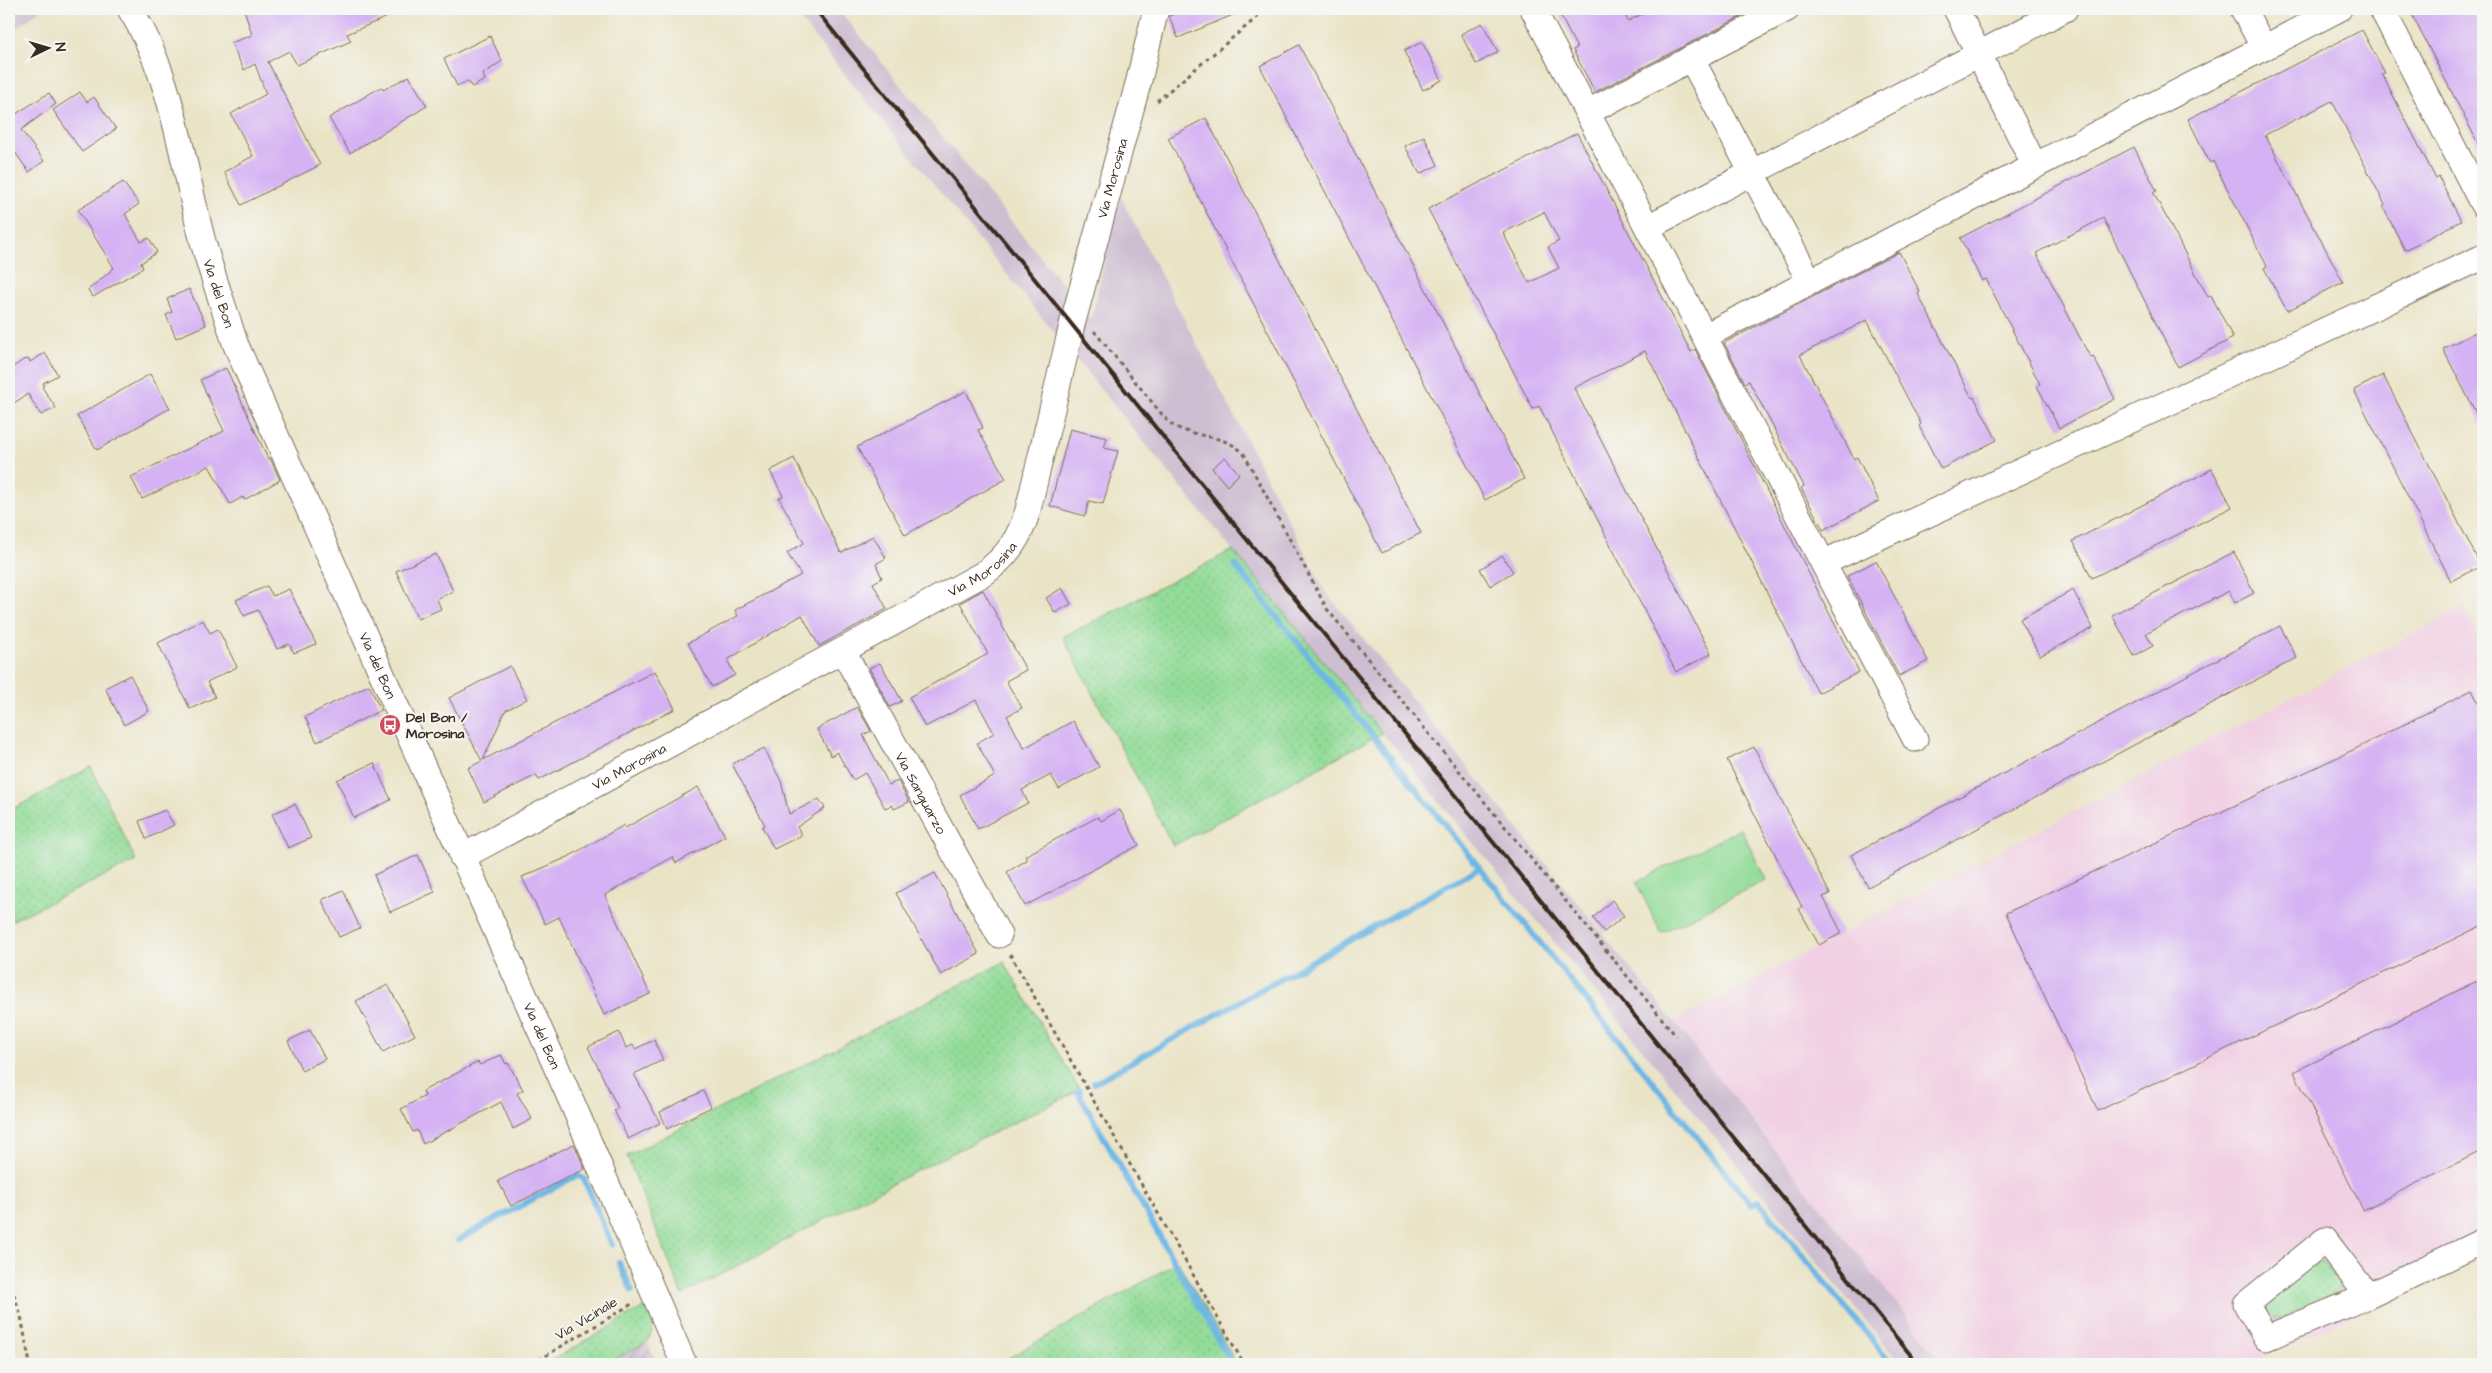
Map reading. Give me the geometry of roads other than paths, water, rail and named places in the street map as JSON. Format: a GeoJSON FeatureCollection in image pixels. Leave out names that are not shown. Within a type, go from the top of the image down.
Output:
{"type":"FeatureCollection","features":[{"type":"Feature","properties":{"kind":"street","name":"Via del Bon"},"geometry":{"type":"LineString","coordinates":[[130,9],[151,44],[161,71],[200,232],[235,343],[574,1107],[684,1364]]}},
{"type":"Feature","properties":{"kind":"street","name":"Via Morosina"},"geometry":{"type":"LineString","coordinates":[[462,857],[983,574],[997,564],[1012,548],[1022,531],[1028,510],[1076,309],[1139,80],[1156,9]]}},
{"type":"Feature","properties":{"kind":"street"},"geometry":{"type":"LineString","coordinates":[[1533,9],[1915,739]]}},
{"type":"Feature","properties":{"kind":"street"},"geometry":{"type":"LineString","coordinates":[[1588,112],[1786,9]]}},
{"type":"Feature","properties":{"kind":"street"},"geometry":{"type":"LineString","coordinates":[[1956,9],[2035,166]]}},
{"type":"Feature","properties":{"kind":"street"},"geometry":{"type":"LineString","coordinates":[[1648,227],[2065,9]]}},
{"type":"Feature","properties":{"kind":"street"},"geometry":{"type":"LineString","coordinates":[[2243,9],[2264,48]]}},
{"type":"Feature","properties":{"kind":"street"},"geometry":{"type":"LineString","coordinates":[[1705,336],[2340,9]]}},
{"type":"Feature","properties":{"kind":"street"},"geometry":{"type":"LineString","coordinates":[[2382,9],[2483,205]]}},
{"type":"Feature","properties":{"kind":"street"},"geometry":{"type":"LineString","coordinates":[[1691,58],[1810,282]]}},
{"type":"Feature","properties":{"kind":"street"},"geometry":{"type":"LineString","coordinates":[[1823,563],[2483,257]]}},
{"type":"Feature","properties":{"kind":"street","name":"Via Sanguarzo"},"geometry":{"type":"LineString","coordinates":[[843,651],[999,935]]}},
{"type":"Feature","properties":{"kind":"street"},"geometry":{"type":"LineString","coordinates":[[2368,1296],[2325,1240],[2246,1304],[2266,1338],[2368,1296],[2483,1241]]}},
{"type":"Feature","properties":{"kind":"waterway"},"geometry":{"type":"LineString","coordinates":[[1235,565],[1751,1204],[1758,1201],[1892,1364]]}},
{"type":"Feature","properties":{"kind":"waterway"},"geometry":{"type":"LineString","coordinates":[[1094,1083],[1479,868]]}},
{"type":"Feature","properties":{"kind":"waterway"},"geometry":{"type":"LineString","coordinates":[[1080,1091],[1078,1092],[1232,1364]]}},
{"type":"Feature","properties":{"kind":"waterway"},"geometry":{"type":"LineString","coordinates":[[458,1240],[577,1175],[584,1179],[612,1245]]}},
{"type":"Feature","properties":{"kind":"waterway"},"geometry":{"type":"LineString","coordinates":[[619,1263],[632,1291]]}},
{"type":"Feature","properties":{"kind":"railway"},"geometry":{"type":"LineString","coordinates":[[815,9],[1918,1364]]}},
{"type":"Feature","properties":{"kind":"place","name":"Del Bon / Morosina"},"geometry":{"type":"Point","coordinates":[390,725]}}]}
